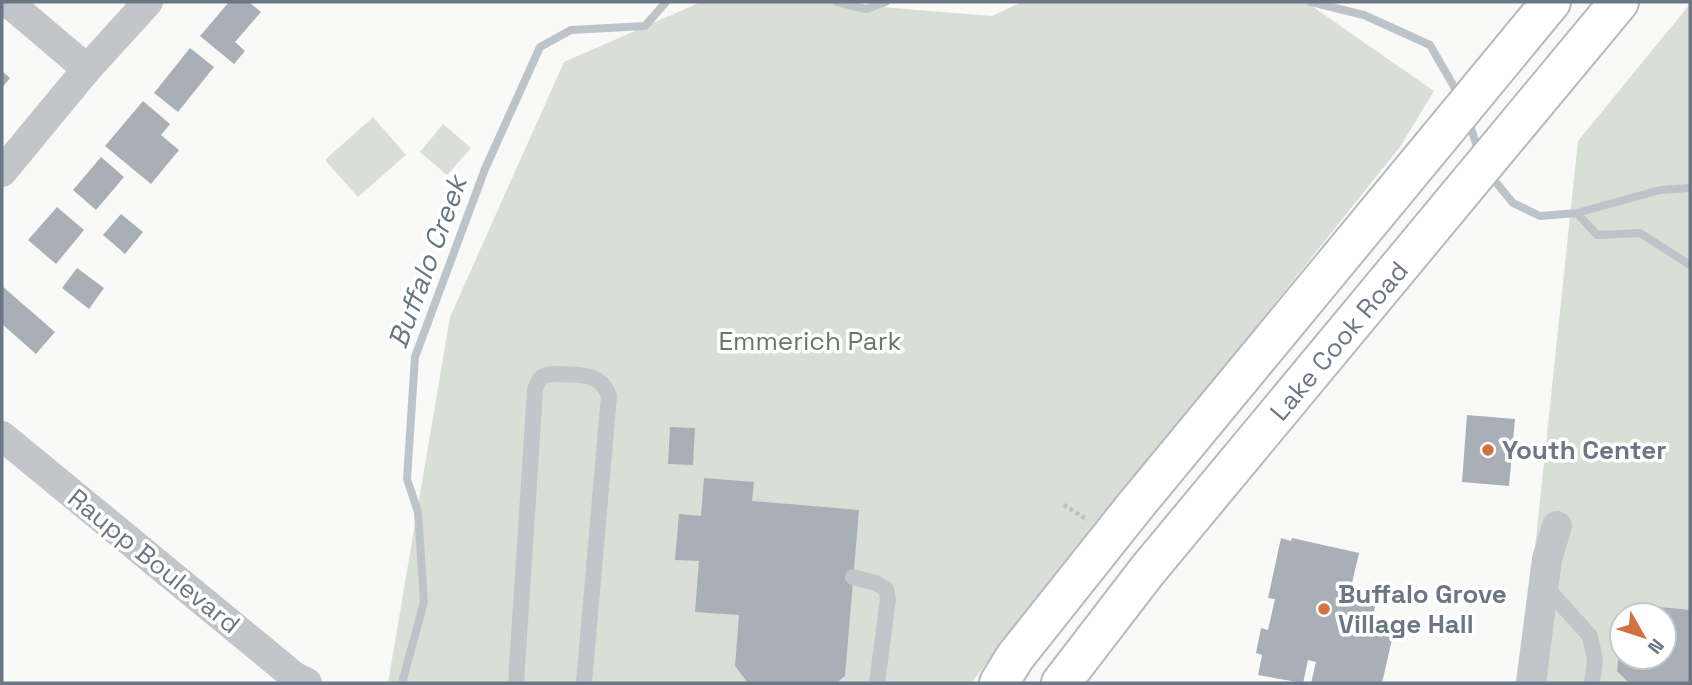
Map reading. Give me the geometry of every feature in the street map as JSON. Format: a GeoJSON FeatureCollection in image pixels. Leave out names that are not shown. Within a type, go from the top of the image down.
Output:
{"type":"FeatureCollection","features":[{"type":"Feature","properties":{"kind":"main road","name":"Lake Cook Road"},"geometry":{"type":"LineString","coordinates":[[999,683],[1015,657],[1135,506],[1551,2]]}},
{"type":"Feature","properties":{"kind":"main road","name":"Lake Cook Road"},"geometry":{"type":"LineString","coordinates":[[1061,683],[1147,570],[1419,246],[1619,2]]}},
{"type":"Feature","properties":{"kind":"street"},"geometry":{"type":"LineString","coordinates":[[8,2],[87,69]]}},
{"type":"Feature","properties":{"kind":"street"},"geometry":{"type":"LineString","coordinates":[[2,172],[87,69],[148,2]]}},
{"type":"Feature","properties":{"kind":"street","name":"Raupp Boulevard"},"geometry":{"type":"LineString","coordinates":[[2,436],[295,677],[307,683]]}},
{"type":"Feature","properties":{"kind":"street"},"geometry":{"type":"LineString","coordinates":[[1531,683],[1547,559],[1557,526]]}},
{"type":"Feature","properties":{"kind":"lane"},"geometry":{"type":"LineString","coordinates":[[516,683],[535,390],[538,380],[545,374],[551,374],[592,376],[601,381],[609,396],[584,683]]}},
{"type":"Feature","properties":{"kind":"lane"},"geometry":{"type":"LineString","coordinates":[[853,577],[876,583],[886,589],[888,599],[877,683]]}},
{"type":"Feature","properties":{"kind":"lane"},"geometry":{"type":"LineString","coordinates":[[1544,585],[1590,636],[1595,660],[1592,683]]}},
{"type":"Feature","properties":{"kind":"path"},"geometry":{"type":"LineString","coordinates":[[1064,505],[1092,522]]}},
{"type":"Feature","properties":{"kind":"green space","name":"Emmerich Park"},"geometry":{"type":"Polygon","coordinates":[[[701,2],[819,2],[992,16],[1022,2],[1306,2],[1434,91],[1400,147],[971,683],[388,683],[450,317],[564,62],[701,2]]]}},
{"type":"Feature","properties":{"kind":"green space"},"geometry":{"type":"Polygon","coordinates":[[[1690,4],[1690,683],[1535,683],[1532,576],[1578,141],[1690,4]]]}},
{"type":"Feature","properties":{"kind":"green space"},"geometry":{"type":"Polygon","coordinates":[[[373,117],[406,155],[358,197],[325,160],[373,117]]]}},
{"type":"Feature","properties":{"kind":"green space"},"geometry":{"type":"Polygon","coordinates":[[[443,124],[471,148],[447,175],[420,152],[443,124]]]}},
{"type":"Feature","properties":{"kind":"building"},"geometry":{"type":"Polygon","coordinates":[[[229,2],[249,2],[261,12],[235,42],[245,51],[234,64],[200,36],[229,2]]]}},
{"type":"Feature","properties":{"kind":"building"},"geometry":{"type":"Polygon","coordinates":[[[190,48],[214,67],[178,112],[154,93],[190,48]]]}},
{"type":"Feature","properties":{"kind":"building"},"geometry":{"type":"Polygon","coordinates":[[[2,71],[10,78],[2,88],[2,71]]]}},
{"type":"Feature","properties":{"kind":"building"},"geometry":{"type":"Polygon","coordinates":[[[143,101],[170,124],[161,135],[179,150],[151,184],[105,146],[143,101]]]}},
{"type":"Feature","properties":{"kind":"building"},"geometry":{"type":"Polygon","coordinates":[[[101,157],[124,177],[96,210],[73,190],[101,157]]]}},
{"type":"Feature","properties":{"kind":"building"},"geometry":{"type":"Polygon","coordinates":[[[57,207],[84,230],[56,264],[28,240],[57,207]]]}},
{"type":"Feature","properties":{"kind":"building"},"geometry":{"type":"Polygon","coordinates":[[[121,214],[143,232],[125,254],[103,235],[121,214]]]}},
{"type":"Feature","properties":{"kind":"building"},"geometry":{"type":"Polygon","coordinates":[[[77,268],[104,288],[89,309],[62,288],[77,268]]]}},
{"type":"Feature","properties":{"kind":"building"},"geometry":{"type":"Polygon","coordinates":[[[2,286],[55,332],[36,354],[2,324],[2,286]]]}},
{"type":"Feature","properties":{"kind":"building","name":"Youth Center"},"geometry":{"type":"Polygon","coordinates":[[[1467,415],[1515,419],[1509,486],[1462,482],[1467,415]]]}},
{"type":"Feature","properties":{"kind":"building"},"geometry":{"type":"Polygon","coordinates":[[[670,427],[695,428],[693,465],[668,464],[670,427]]]}},
{"type":"Feature","properties":{"kind":"building"},"geometry":{"type":"Polygon","coordinates":[[[704,478],[754,482],[752,501],[859,510],[845,676],[836,683],[748,683],[735,666],[739,615],[695,612],[699,561],[675,560],[679,514],[701,516],[704,478]]]}},
{"type":"Feature","properties":{"kind":"building","name":"Buffalo Grove Village Hall"},"geometry":{"type":"Polygon","coordinates":[[[1281,538],[1359,553],[1349,596],[1376,602],[1373,617],[1396,622],[1382,683],[1311,683],[1316,662],[1308,660],[1303,683],[1258,675],[1262,655],[1256,653],[1261,628],[1268,630],[1275,599],[1268,598],[1281,538]]]}},
{"type":"Feature","properties":{"kind":"building"},"geometry":{"type":"Polygon","coordinates":[[[1678,609],[1690,610],[1690,683],[1629,683],[1617,671],[1678,671],[1678,609]]]}},
{"type":"Feature","properties":{"kind":"waterway","name":"Buffalo Creek"},"geometry":{"type":"LineString","coordinates":[[402,683],[424,602],[418,512],[407,479],[415,357],[485,169],[540,47],[571,30],[645,26],[666,2]]}},
{"type":"Feature","properties":{"kind":"waterway","name":"Buffalo Creek"},"geometry":{"type":"LineString","coordinates":[[837,2],[866,9],[886,2]]}},
{"type":"Feature","properties":{"kind":"waterway","name":"Buffalo Creek"},"geometry":{"type":"LineString","coordinates":[[1311,2],[1364,15],[1430,45],[1460,97]]}},
{"type":"Feature","properties":{"kind":"waterway","name":"Buffalo Creek"},"geometry":{"type":"LineString","coordinates":[[1468,119],[1479,153]]}},
{"type":"Feature","properties":{"kind":"waterway","name":"Buffalo Creek"},"geometry":{"type":"LineString","coordinates":[[1489,174],[1513,203],[1540,216],[1577,213],[1660,190],[1690,188]]}},
{"type":"Feature","properties":{"kind":"waterway"},"geometry":{"type":"LineString","coordinates":[[1577,213],[1597,235],[1640,233],[1690,265]]}},
{"type":"Feature","properties":{"kind":"place","name":"Youth Center"},"geometry":{"type":"Point","coordinates":[1488,450]}},
{"type":"Feature","properties":{"kind":"place","name":"Buffalo Grove Village Hall"},"geometry":{"type":"Point","coordinates":[1324,609]}}]}
